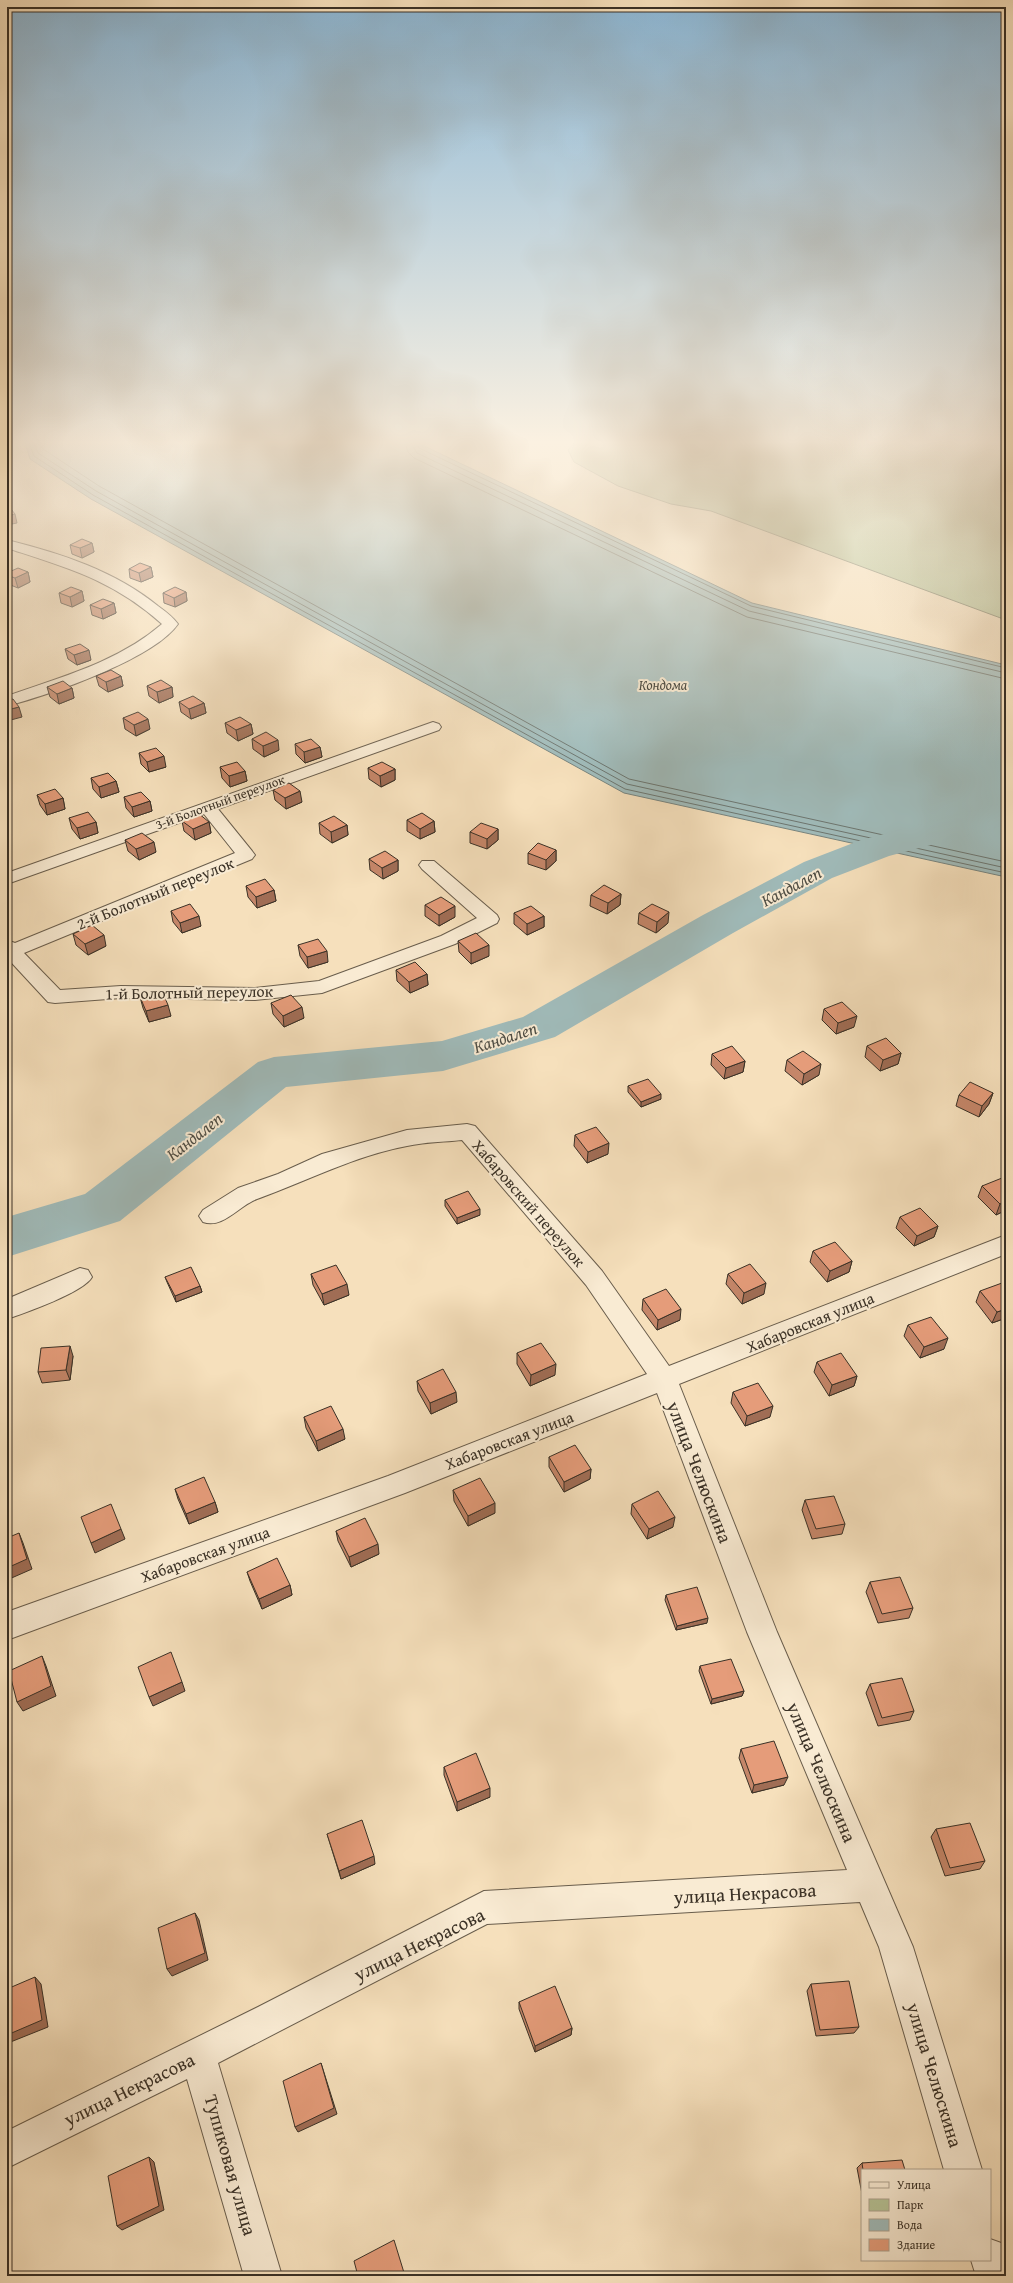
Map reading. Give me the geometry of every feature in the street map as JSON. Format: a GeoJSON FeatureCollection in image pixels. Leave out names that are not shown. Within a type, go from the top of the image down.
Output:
{"type":"FeatureCollection","features":[{"type":"Feature","properties":{"kind":"street"},"geometry":{"type":"LineString","coordinates":[[7,701],[108,666],[154,638],[172,624],[145,601],[116,583],[73,566],[24,550]]}},
{"type":"Feature","properties":{"kind":"street","name":"3-й Болотный переулок"},"geometry":{"type":"LineString","coordinates":[[7,879],[433,727]]}},
{"type":"Feature","properties":{"kind":"street","name":"2-й Болотный переулок"},"geometry":{"type":"LineString","coordinates":[[9,951],[246,855],[207,807]]}},
{"type":"Feature","properties":{"kind":"street","name":"1-й Болотный переулок"},"geometry":{"type":"LineString","coordinates":[[9,951],[56,997],[121,992],[255,994],[322,987],[448,940],[490,919],[428,865]]}},
{"type":"Feature","properties":{"kind":"street","name":"Хабаровский переулок"},"geometry":{"type":"LineString","coordinates":[[211,1216],[246,1194],[286,1180],[330,1160],[407,1138],[467,1132],[594,1278],[665,1380]]}},
{"type":"Feature","properties":{"kind":"street","name":"Хабаровская улица"},"geometry":{"type":"LineString","coordinates":[[7,1626],[395,1484],[665,1380],[1006,1244]]}},
{"type":"Feature","properties":{"kind":"street"},"geometry":{"type":"LineString","coordinates":[[7,1309],[52,1291],[80,1277]]}},
{"type":"Feature","properties":{"kind":"street","name":"улица Челюскина"},"geometry":{"type":"LineString","coordinates":[[665,1380],[762,1632],[896,1947],[964,2169]]}},
{"type":"Feature","properties":{"kind":"street","name":"улица Некрасова"},"geometry":{"type":"LineString","coordinates":[[7,2150],[198,2055],[484,1908],[870,1885]]}},
{"type":"Feature","properties":{"kind":"street","name":"Тупиковая улица"},"geometry":{"type":"LineString","coordinates":[[198,2055],[263,2276]]}},
{"type":"Feature","properties":{"kind":"street"},"geometry":{"type":"LineString","coordinates":[[991,2261],[995,2276]]}},
{"type":"Feature","properties":{"kind":"green space"},"geometry":{"type":"Polygon","coordinates":[[[815,550],[1006,550],[1006,620],[815,550]]]}},
{"type":"Feature","properties":{"kind":"water","name":"Кондома"},"geometry":{"type":"Polygon","coordinates":[[[183,550],[640,550],[752,603],[1006,665],[1006,877],[624,793],[183,550]]]}},
{"type":"Feature","properties":{"kind":"building"},"geometry":{"type":"Polygon","coordinates":[[[140,563],[151,567],[139,573],[129,569],[140,563]]]}},
{"type":"Feature","properties":{"kind":"building"},"geometry":{"type":"Polygon","coordinates":[[[18,568],[28,572],[15,578],[7,575],[7,573],[18,568]]]}},
{"type":"Feature","properties":{"kind":"building"},"geometry":{"type":"Polygon","coordinates":[[[71,587],[82,591],[70,597],[59,593],[71,587]]]}},
{"type":"Feature","properties":{"kind":"building"},"geometry":{"type":"Polygon","coordinates":[[[175,587],[186,592],[174,598],[163,593],[175,587]]]}},
{"type":"Feature","properties":{"kind":"building"},"geometry":{"type":"Polygon","coordinates":[[[103,599],[114,603],[101,609],[90,605],[103,599]]]}},
{"type":"Feature","properties":{"kind":"building"},"geometry":{"type":"Polygon","coordinates":[[[80,644],[89,650],[74,655],[65,649],[80,644]]]}},
{"type":"Feature","properties":{"kind":"building"},"geometry":{"type":"Polygon","coordinates":[[[111,670],[121,676],[106,682],[96,676],[111,670]]]}},
{"type":"Feature","properties":{"kind":"building"},"geometry":{"type":"Polygon","coordinates":[[[161,680],[172,687],[157,692],[147,686],[161,680]]]}},
{"type":"Feature","properties":{"kind":"building"},"geometry":{"type":"Polygon","coordinates":[[[63,681],[72,688],[57,694],[47,687],[63,681]]]}},
{"type":"Feature","properties":{"kind":"building"},"geometry":{"type":"Polygon","coordinates":[[[193,696],[204,703],[189,709],[179,702],[193,696]]]}},
{"type":"Feature","properties":{"kind":"building"},"geometry":{"type":"Polygon","coordinates":[[[13,699],[19,707],[7,710],[7,700],[13,699]]]}},
{"type":"Feature","properties":{"kind":"building"},"geometry":{"type":"Polygon","coordinates":[[[138,712],[148,719],[134,725],[123,718],[138,712]]]}},
{"type":"Feature","properties":{"kind":"building"},"geometry":{"type":"Polygon","coordinates":[[[240,717],[251,724],[236,730],[225,723],[240,717]]]}},
{"type":"Feature","properties":{"kind":"building"},"geometry":{"type":"Polygon","coordinates":[[[266,732],[278,740],[263,746],[252,739],[266,732]]]}},
{"type":"Feature","properties":{"kind":"building"},"geometry":{"type":"Polygon","coordinates":[[[311,739],[320,747],[304,752],[295,744],[311,739]]]}},
{"type":"Feature","properties":{"kind":"building"},"geometry":{"type":"Polygon","coordinates":[[[156,748],[164,756],[147,762],[139,753],[156,748]]]}},
{"type":"Feature","properties":{"kind":"building"},"geometry":{"type":"Polygon","coordinates":[[[237,762],[245,771],[229,776],[220,767],[237,762]]]}},
{"type":"Feature","properties":{"kind":"building"},"geometry":{"type":"Polygon","coordinates":[[[382,762],[395,769],[380,776],[368,768],[382,762]]]}},
{"type":"Feature","properties":{"kind":"building"},"geometry":{"type":"Polygon","coordinates":[[[108,773],[116,781],[99,787],[91,778],[108,773]]]}},
{"type":"Feature","properties":{"kind":"building"},"geometry":{"type":"Polygon","coordinates":[[[289,783],[300,791],[285,798],[273,790],[289,783]]]}},
{"type":"Feature","properties":{"kind":"building"},"geometry":{"type":"Polygon","coordinates":[[[55,789],[63,798],[45,804],[37,795],[55,789]]]}},
{"type":"Feature","properties":{"kind":"building"},"geometry":{"type":"Polygon","coordinates":[[[141,792],[150,801],[132,807],[124,797],[141,792]]]}},
{"type":"Feature","properties":{"kind":"building"},"geometry":{"type":"Polygon","coordinates":[[[88,812],[96,822],[77,828],[69,818],[88,812]]]}},
{"type":"Feature","properties":{"kind":"building"},"geometry":{"type":"Polygon","coordinates":[[[198,813],[209,822],[193,829],[182,821],[198,813]]]}},
{"type":"Feature","properties":{"kind":"building"},"geometry":{"type":"Polygon","coordinates":[[[422,813],[434,821],[420,829],[407,820],[422,813]]]}},
{"type":"Feature","properties":{"kind":"building"},"geometry":{"type":"Polygon","coordinates":[[[334,816],[347,825],[331,832],[319,823],[334,816]]]}},
{"type":"Feature","properties":{"kind":"building"},"geometry":{"type":"Polygon","coordinates":[[[481,823],[498,829],[487,839],[470,832],[481,823]]]}},
{"type":"Feature","properties":{"kind":"building"},"geometry":{"type":"Polygon","coordinates":[[[142,833],[154,842],[136,849],[125,840],[142,833]]]}},
{"type":"Feature","properties":{"kind":"building"},"geometry":{"type":"Polygon","coordinates":[[[538,843],[556,850],[546,860],[528,853],[538,843]]]}},
{"type":"Feature","properties":{"kind":"building"},"geometry":{"type":"Polygon","coordinates":[[[385,851],[398,860],[382,868],[369,859],[385,851]]]}},
{"type":"Feature","properties":{"kind":"building"},"geometry":{"type":"Polygon","coordinates":[[[265,879],[274,890],[256,897],[246,886],[265,879]]]}},
{"type":"Feature","properties":{"kind":"building"},"geometry":{"type":"Polygon","coordinates":[[[604,885],[621,894],[608,903],[591,895],[604,885]]]}},
{"type":"Feature","properties":{"kind":"building"},"geometry":{"type":"Polygon","coordinates":[[[441,897],[455,906],[439,915],[425,905],[441,897]]]}},
{"type":"Feature","properties":{"kind":"building"},"geometry":{"type":"Polygon","coordinates":[[[190,904],[199,916],[180,923],[171,911],[190,904]]]}},
{"type":"Feature","properties":{"kind":"building"},"geometry":{"type":"Polygon","coordinates":[[[652,904],[669,912],[657,922],[639,913],[652,904]]]}},
{"type":"Feature","properties":{"kind":"building"},"geometry":{"type":"Polygon","coordinates":[[[531,906],[544,916],[527,924],[514,913],[531,906]]]}},
{"type":"Feature","properties":{"kind":"building"},"geometry":{"type":"Polygon","coordinates":[[[92,925],[104,935],[85,944],[73,934],[92,925]]]}},
{"type":"Feature","properties":{"kind":"building"},"geometry":{"type":"Polygon","coordinates":[[[476,933],[489,945],[471,953],[458,941],[476,933]]]}},
{"type":"Feature","properties":{"kind":"building"},"geometry":{"type":"Polygon","coordinates":[[[318,939],[327,951],[307,957],[298,945],[318,939]]]}},
{"type":"Feature","properties":{"kind":"building"},"geometry":{"type":"Polygon","coordinates":[[[415,962],[427,974],[409,982],[396,970],[415,962]]]}},
{"type":"Feature","properties":{"kind":"building"},"geometry":{"type":"Polygon","coordinates":[[[162,991],[168,1005],[146,1011],[140,997],[162,991]]]}},
{"type":"Feature","properties":{"kind":"building"},"geometry":{"type":"Polygon","coordinates":[[[291,995],[302,1007],[283,1016],[271,1003],[291,995]]]}},
{"type":"Feature","properties":{"kind":"building"},"geometry":{"type":"Polygon","coordinates":[[[842,1002],[857,1016],[838,1023],[824,1009],[842,1002]]]}},
{"type":"Feature","properties":{"kind":"building"},"geometry":{"type":"Polygon","coordinates":[[[886,1038],[901,1053],[883,1060],[867,1046],[886,1038]]]}},
{"type":"Feature","properties":{"kind":"building"},"geometry":{"type":"Polygon","coordinates":[[[732,1046],[745,1061],[726,1068],[712,1054],[732,1046]]]}},
{"type":"Feature","properties":{"kind":"building"},"geometry":{"type":"Polygon","coordinates":[[[803,1051],[821,1064],[804,1074],[787,1060],[803,1051]]]}},
{"type":"Feature","properties":{"kind":"building"},"geometry":{"type":"Polygon","coordinates":[[[648,1079],[661,1094],[641,1102],[628,1086],[648,1079]]]}},
{"type":"Feature","properties":{"kind":"building"},"geometry":{"type":"Polygon","coordinates":[[[970,1082],[993,1093],[982,1106],[959,1095],[970,1082]]]}},
{"type":"Feature","properties":{"kind":"building"},"geometry":{"type":"Polygon","coordinates":[[[596,1127],[609,1143],[588,1152],[575,1135],[596,1127]]]}},
{"type":"Feature","properties":{"kind":"building"},"geometry":{"type":"Polygon","coordinates":[[[1002,1178],[1006,1182],[1006,1201],[1000,1204],[982,1186],[1002,1178]]]}},
{"type":"Feature","properties":{"kind":"building"},"geometry":{"type":"Polygon","coordinates":[[[468,1191],[480,1209],[457,1218],[445,1200],[468,1191]]]}},
{"type":"Feature","properties":{"kind":"building"},"geometry":{"type":"Polygon","coordinates":[[[920,1208],[938,1226],[917,1236],[900,1217],[920,1208]]]}},
{"type":"Feature","properties":{"kind":"building"},"geometry":{"type":"Polygon","coordinates":[[[835,1242],[852,1261],[830,1271],[813,1251],[835,1242]]]}},
{"type":"Feature","properties":{"kind":"building"},"geometry":{"type":"Polygon","coordinates":[[[750,1264],[766,1283],[744,1293],[728,1274],[750,1264]]]}},
{"type":"Feature","properties":{"kind":"building"},"geometry":{"type":"Polygon","coordinates":[[[336,1265],[347,1284],[322,1294],[311,1274],[336,1265]]]}},
{"type":"Feature","properties":{"kind":"building"},"geometry":{"type":"Polygon","coordinates":[[[191,1267],[200,1286],[175,1296],[165,1277],[191,1267]]]}},
{"type":"Feature","properties":{"kind":"building"},"geometry":{"type":"Polygon","coordinates":[[[1002,1283],[1006,1287],[1006,1309],[997,1312],[980,1291],[1002,1283]]]}},
{"type":"Feature","properties":{"kind":"building"},"geometry":{"type":"Polygon","coordinates":[[[666,1289],[681,1309],[658,1320],[643,1299],[666,1289]]]}},
{"type":"Feature","properties":{"kind":"building"},"geometry":{"type":"Polygon","coordinates":[[[931,1317],[948,1338],[924,1347],[908,1325],[931,1317]]]}},
{"type":"Feature","properties":{"kind":"building"},"geometry":{"type":"Polygon","coordinates":[[[541,1343],[556,1364],[531,1375],[517,1353],[541,1343]]]}},
{"type":"Feature","properties":{"kind":"building"},"geometry":{"type":"Polygon","coordinates":[[[70,1346],[66,1370],[38,1372],[41,1348],[70,1346]]]}},
{"type":"Feature","properties":{"kind":"building"},"geometry":{"type":"Polygon","coordinates":[[[841,1353],[857,1376],[832,1385],[817,1362],[841,1353]]]}},
{"type":"Feature","properties":{"kind":"building"},"geometry":{"type":"Polygon","coordinates":[[[443,1369],[456,1392],[430,1403],[417,1381],[443,1369]]]}},
{"type":"Feature","properties":{"kind":"building"},"geometry":{"type":"Polygon","coordinates":[[[758,1383],[773,1406],[747,1416],[733,1392],[758,1383]]]}},
{"type":"Feature","properties":{"kind":"building"},"geometry":{"type":"Polygon","coordinates":[[[331,1406],[343,1429],[316,1441],[304,1417],[331,1406]]]}},
{"type":"Feature","properties":{"kind":"building"},"geometry":{"type":"Polygon","coordinates":[[[575,1445],[591,1469],[564,1482],[549,1457],[575,1445]]]}},
{"type":"Feature","properties":{"kind":"building"},"geometry":{"type":"Polygon","coordinates":[[[204,1477],[215,1502],[186,1514],[175,1489],[204,1477]]]}},
{"type":"Feature","properties":{"kind":"building"},"geometry":{"type":"Polygon","coordinates":[[[480,1478],[495,1503],[468,1516],[453,1490],[480,1478]]]}},
{"type":"Feature","properties":{"kind":"building"},"geometry":{"type":"Polygon","coordinates":[[[658,1491],[675,1517],[649,1529],[632,1504],[658,1491]]]}},
{"type":"Feature","properties":{"kind":"building"},"geometry":{"type":"Polygon","coordinates":[[[834,1496],[845,1524],[816,1529],[805,1500],[834,1496]]]}},
{"type":"Feature","properties":{"kind":"building"},"geometry":{"type":"Polygon","coordinates":[[[111,1504],[121,1529],[91,1543],[81,1517],[111,1504]]]}},
{"type":"Feature","properties":{"kind":"building"},"geometry":{"type":"Polygon","coordinates":[[[365,1518],[378,1544],[349,1557],[336,1531],[365,1518]]]}},
{"type":"Feature","properties":{"kind":"building"},"geometry":{"type":"Polygon","coordinates":[[[19,1533],[27,1559],[7,1568],[7,1538],[19,1533]]]}},
{"type":"Feature","properties":{"kind":"building"},"geometry":{"type":"Polygon","coordinates":[[[277,1558],[290,1585],[259,1599],[247,1572],[277,1558]]]}},
{"type":"Feature","properties":{"kind":"building"},"geometry":{"type":"Polygon","coordinates":[[[900,1577],[913,1608],[882,1614],[870,1582],[900,1577]]]}},
{"type":"Feature","properties":{"kind":"building"},"geometry":{"type":"Polygon","coordinates":[[[697,1587],[708,1618],[677,1626],[666,1595],[697,1587]]]}},
{"type":"Feature","properties":{"kind":"building"},"geometry":{"type":"Polygon","coordinates":[[[171,1652],[182,1682],[149,1697],[138,1667],[171,1652]]]}},
{"type":"Feature","properties":{"kind":"building"},"geometry":{"type":"Polygon","coordinates":[[[42,1656],[51,1686],[17,1702],[9,1671],[42,1656]]]}},
{"type":"Feature","properties":{"kind":"building"},"geometry":{"type":"Polygon","coordinates":[[[731,1659],[744,1691],[712,1699],[700,1666],[731,1659]]]}},
{"type":"Feature","properties":{"kind":"building"},"geometry":{"type":"Polygon","coordinates":[[[902,1678],[914,1711],[882,1718],[870,1684],[902,1678]]]}},
{"type":"Feature","properties":{"kind":"building"},"geometry":{"type":"Polygon","coordinates":[[[774,1741],[788,1777],[754,1785],[741,1749],[774,1741]]]}},
{"type":"Feature","properties":{"kind":"building"},"geometry":{"type":"Polygon","coordinates":[[[476,1753],[490,1788],[457,1802],[444,1767],[476,1753]]]}},
{"type":"Feature","properties":{"kind":"building"},"geometry":{"type":"Polygon","coordinates":[[[362,1820],[374,1856],[339,1871],[327,1834],[362,1820]]]}},
{"type":"Feature","properties":{"kind":"building"},"geometry":{"type":"Polygon","coordinates":[[[970,1823],[985,1861],[950,1868],[936,1829],[970,1823]]]}},
{"type":"Feature","properties":{"kind":"building"},"geometry":{"type":"Polygon","coordinates":[[[195,1913],[205,1953],[167,1969],[158,1928],[195,1913]]]}},
{"type":"Feature","properties":{"kind":"building"},"geometry":{"type":"Polygon","coordinates":[[[35,1977],[42,2020],[7,2035],[7,1989],[35,1977]]]}},
{"type":"Feature","properties":{"kind":"building"},"geometry":{"type":"Polygon","coordinates":[[[849,1981],[859,2027],[820,2030],[811,1984],[849,1981]]]}},
{"type":"Feature","properties":{"kind":"building"},"geometry":{"type":"Polygon","coordinates":[[[555,1986],[572,2028],[535,2046],[519,2002],[555,1986]]]}},
{"type":"Feature","properties":{"kind":"building"},"geometry":{"type":"Polygon","coordinates":[[[321,2063],[334,2108],[295,2127],[283,2081],[321,2063]]]}},
{"type":"Feature","properties":{"kind":"building"},"geometry":{"type":"Polygon","coordinates":[[[149,2157],[159,2206],[117,2226],[108,2176],[149,2157]]]}},
{"type":"Feature","properties":{"kind":"building"},"geometry":{"type":"Polygon","coordinates":[[[902,2160],[905,2169],[863,2169],[862,2163],[902,2160]]]}},
{"type":"Feature","properties":{"kind":"building"},"geometry":{"type":"Polygon","coordinates":[[[394,2240],[405,2276],[358,2276],[354,2261],[394,2240]]]}},
{"type":"Feature","properties":{"kind":"waterway","name":"Кандалеп"},"geometry":{"type":"LineString","coordinates":[[7,1237],[102,1208],[274,1073],[443,1056],[539,1027],[718,924],[818,870],[875,848],[1006,813]]}}]}
